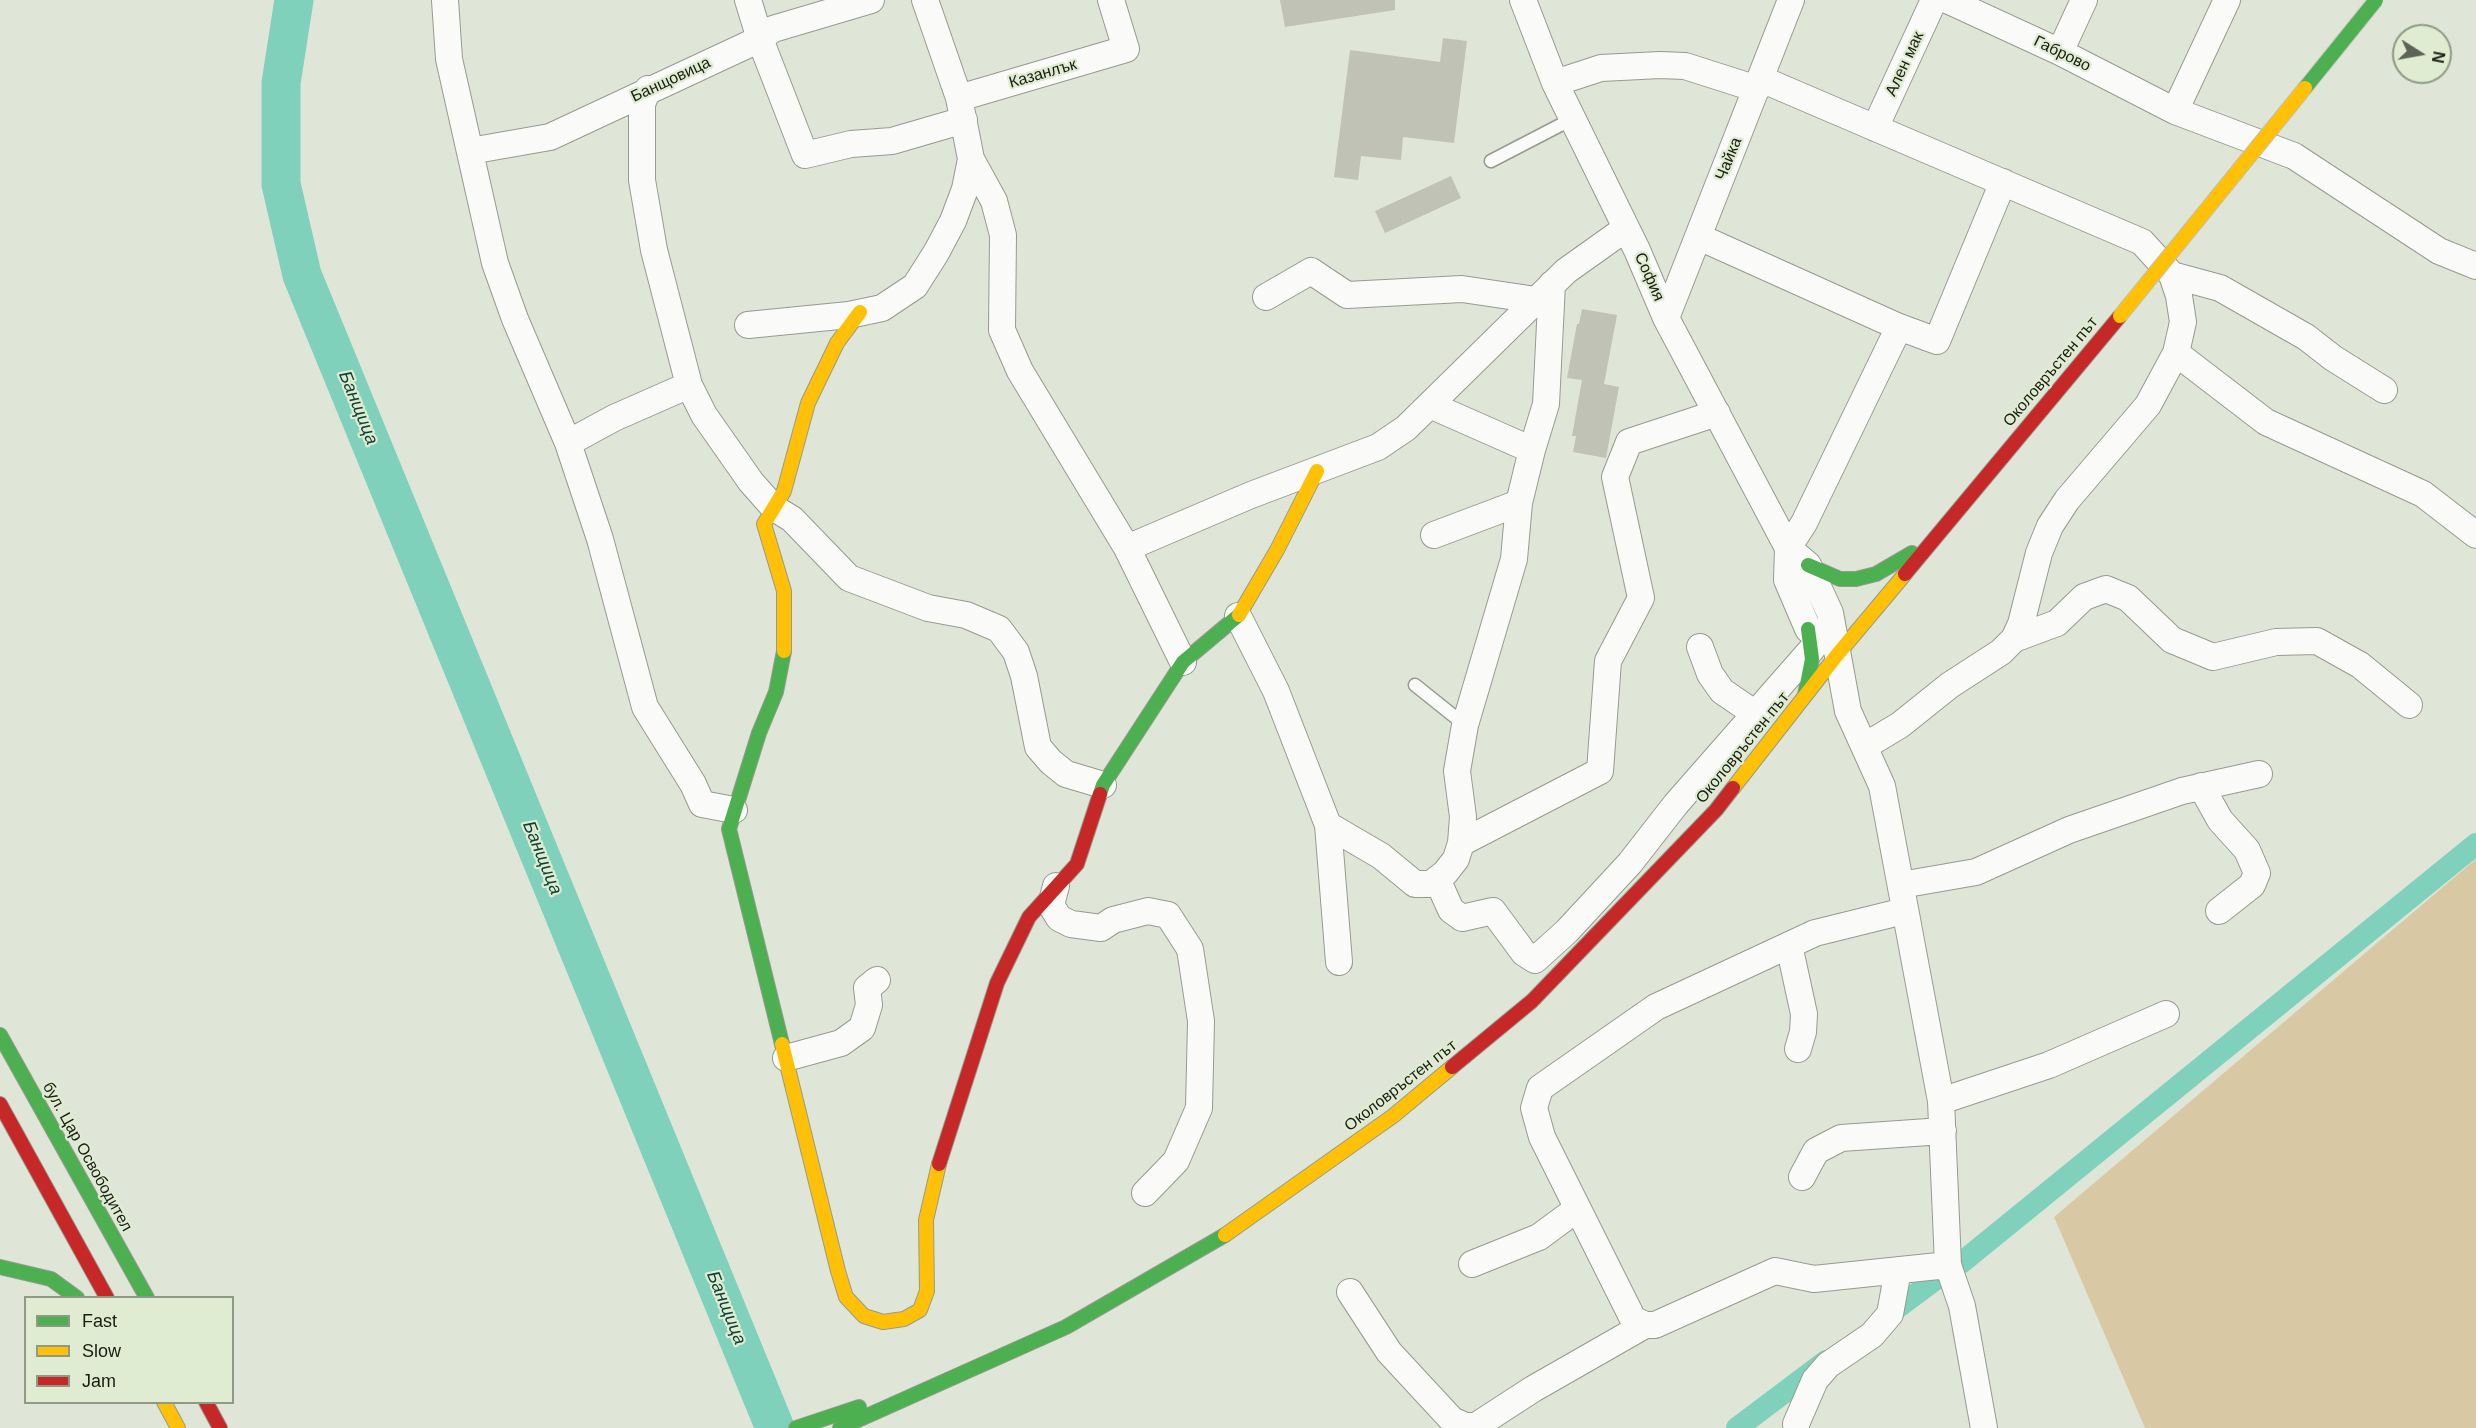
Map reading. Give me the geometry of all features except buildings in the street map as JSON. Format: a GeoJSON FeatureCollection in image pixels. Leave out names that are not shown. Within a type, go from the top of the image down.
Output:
{"type":"FeatureCollection","features":[{"type":"Feature","properties":{"kind":"main road","name":"Околовръстен път"},"geometry":{"type":"LineString","coordinates":[[867,1410],[994,1359],[1066,1327],[1223,1237],[1393,1116],[1532,1001],[1716,810],[1837,655],[2120,316],[2376,0]]}},
{"type":"Feature","properties":{"kind":"main road"},"geometry":{"type":"LineString","coordinates":[[860,312],[837,343],[808,403],[784,491],[765,524],[784,591],[784,657],[776,692],[759,733],[729,829],[846,1297],[864,1316],[883,1322],[904,1319],[920,1310],[927,1291],[926,1220],[934,1181],[997,983],[1029,917],[1077,864],[1103,785],[1183,662],[1238,616],[1317,471]]}},
{"type":"Feature","properties":{"kind":"main road"},"geometry":{"type":"LineString","coordinates":[[1808,565],[1840,579],[1856,579],[1876,574],[1931,541]]}},
{"type":"Feature","properties":{"kind":"main road"},"geometry":{"type":"LineString","coordinates":[[1803,701],[1812,659],[1810,639]]}},
{"type":"Feature","properties":{"kind":"main road","name":"бул. Цар Освободител"},"geometry":{"type":"LineString","coordinates":[[0,1035],[146,1296]]}},
{"type":"Feature","properties":{"kind":"main road"},"geometry":{"type":"LineString","coordinates":[[0,1104],[106,1296]]}},
{"type":"Feature","properties":{"kind":"main road"},"geometry":{"type":"LineString","coordinates":[[0,1267],[51,1279],[74,1296]]}},
{"type":"Feature","properties":{"kind":"main road"},"geometry":{"type":"LineString","coordinates":[[166,1404],[178,1428]]}},
{"type":"Feature","properties":{"kind":"main road"},"geometry":{"type":"LineString","coordinates":[[207,1404],[220,1428]]}},
{"type":"Feature","properties":{"kind":"main road"},"geometry":{"type":"LineString","coordinates":[[796,1428],[867,1410]]}},
{"type":"Feature","properties":{"kind":"main road"},"geometry":{"type":"LineString","coordinates":[[840,1428],[867,1410]]}},
{"type":"Feature","properties":{"kind":"street"},"geometry":{"type":"LineString","coordinates":[[748,0],[760,39]]}},
{"type":"Feature","properties":{"kind":"street","name":"Банщовица"},"geometry":{"type":"LineString","coordinates":[[470,150],[550,136],[760,39],[773,30],[871,0]]}},
{"type":"Feature","properties":{"kind":"street"},"geometry":{"type":"LineString","coordinates":[[925,0],[961,109],[971,159],[994,201],[1003,235],[1002,330],[1020,371],[1127,548],[1183,662]]}},
{"type":"Feature","properties":{"kind":"street","name":"Казанлък"},"geometry":{"type":"LineString","coordinates":[[760,39],[805,155],[851,144],[892,141],[961,109],[1126,49],[1112,0]]}},
{"type":"Feature","properties":{"kind":"street","name":"София"},"geometry":{"type":"LineString","coordinates":[[1523,0],[1555,83],[1637,250],[1666,318],[1788,548]]}},
{"type":"Feature","properties":{"kind":"street","name":"Чайка"},"geometry":{"type":"LineString","coordinates":[[1666,318],[1791,0]]}},
{"type":"Feature","properties":{"kind":"street","name":"Ален мак"},"geometry":{"type":"LineString","coordinates":[[1875,128],[1934,0]]}},
{"type":"Feature","properties":{"kind":"street","name":"Габрово"},"geometry":{"type":"LineString","coordinates":[[1947,0],[2060,52],[2175,111],[2294,156],[2439,251],[2476,266]]}},
{"type":"Feature","properties":{"kind":"street"},"geometry":{"type":"LineString","coordinates":[[2060,52],[2084,0]]}},
{"type":"Feature","properties":{"kind":"street"},"geometry":{"type":"LineString","coordinates":[[2175,111],[2227,0]]}},
{"type":"Feature","properties":{"kind":"street"},"geometry":{"type":"LineString","coordinates":[[450,1],[449,59],[495,263],[515,319],[568,442],[600,538],[645,707],[693,784],[702,804],[734,810]]}},
{"type":"Feature","properties":{"kind":"street"},"geometry":{"type":"LineString","coordinates":[[1555,83],[1600,68],[1631,65],[1685,66],[1759,84],[1875,128],[2142,242],[2172,275],[2179,296],[2183,322],[2176,353],[2148,405],[2067,500],[2050,526],[2039,553],[2021,624],[2014,639],[2001,652],[1950,685],[1900,725],[1865,746]]}},
{"type":"Feature","properties":{"kind":"street"},"geometry":{"type":"LineString","coordinates":[[648,90],[642,104],[642,180],[654,250],[689,384],[704,415],[751,482],[774,508],[792,519],[849,578],[928,608],[966,615],[999,629],[1016,652],[1019,660],[1038,747],[1066,774],[1103,785]]}},
{"type":"Feature","properties":{"kind":"street"},"geometry":{"type":"LineString","coordinates":[[748,325],[882,308],[915,286],[953,221],[965,189],[971,159]]}},
{"type":"Feature","properties":{"kind":"street"},"geometry":{"type":"LineString","coordinates":[[1698,237],[1899,327],[1937,341],[2003,182]]}},
{"type":"Feature","properties":{"kind":"street"},"geometry":{"type":"LineString","coordinates":[[1127,548],[1251,495],[1378,447],[1406,428],[1566,271],[1625,229]]}},
{"type":"Feature","properties":{"kind":"street"},"geometry":{"type":"LineString","coordinates":[[1266,297],[1311,271],[1347,295],[1462,289],[1544,292]]}},
{"type":"Feature","properties":{"kind":"street"},"geometry":{"type":"LineString","coordinates":[[2172,275],[2220,288],[2306,337],[2333,358],[2384,390]]}},
{"type":"Feature","properties":{"kind":"street"},"geometry":{"type":"LineString","coordinates":[[1328,825],[1381,856],[1415,884],[1431,884],[1456,860],[1461,843],[1462,817],[1457,771],[1465,725],[1514,559],[1519,503],[1546,404],[1544,292]]}},
{"type":"Feature","properties":{"kind":"street"},"geometry":{"type":"LineString","coordinates":[[1837,655],[1810,639],[1787,580],[1788,548],[1804,523],[1899,327]]}},
{"type":"Feature","properties":{"kind":"street"},"geometry":{"type":"LineString","coordinates":[[2176,353],[2266,422],[2423,494],[2476,535]]}},
{"type":"Feature","properties":{"kind":"street"},"geometry":{"type":"LineString","coordinates":[[568,442],[689,384]]}},
{"type":"Feature","properties":{"kind":"street"},"geometry":{"type":"LineString","coordinates":[[1430,405],[1532,450]]}},
{"type":"Feature","properties":{"kind":"street"},"geometry":{"type":"LineString","coordinates":[[1461,843],[1600,771],[1608,661],[1641,598],[1615,477],[1629,442],[1717,413]]}},
{"type":"Feature","properties":{"kind":"street"},"geometry":{"type":"LineString","coordinates":[[1434,535],[1519,503]]}},
{"type":"Feature","properties":{"kind":"street"},"geometry":{"type":"LineString","coordinates":[[1788,548],[1808,565],[1830,613],[1848,711],[1882,786],[1941,1101],[1948,1264],[1962,1306],[1984,1428]]}},
{"type":"Feature","properties":{"kind":"street"},"geometry":{"type":"LineString","coordinates":[[2014,639],[2057,623],[2084,597],[2106,589],[2128,598],[2172,640],[2213,657],[2276,642],[2317,641],[2360,665],[2409,705]]}},
{"type":"Feature","properties":{"kind":"street"},"geometry":{"type":"LineString","coordinates":[[1238,616],[1276,691],[1328,825],[1339,962]]}},
{"type":"Feature","properties":{"kind":"street"},"geometry":{"type":"LineString","coordinates":[[1437,879],[1451,910],[1462,918],[1493,911],[1524,953],[1535,960],[1567,931],[1630,863],[1676,804],[1755,713],[1810,639]]}},
{"type":"Feature","properties":{"kind":"street"},"geometry":{"type":"LineString","coordinates":[[1700,647],[1710,674],[1722,691],[1755,713]]}},
{"type":"Feature","properties":{"kind":"street"},"geometry":{"type":"LineString","coordinates":[[1901,885],[1976,872],[2069,830],[2182,790],[2259,774]]}},
{"type":"Feature","properties":{"kind":"street"},"geometry":{"type":"LineString","coordinates":[[2201,786],[2220,820],[2247,850],[2257,873],[2252,885],[2220,911]]}},
{"type":"Feature","properties":{"kind":"street"},"geometry":{"type":"LineString","coordinates":[[1056,885],[1050,905],[1059,918],[1071,924],[1101,928],[1113,920],[1148,911],[1168,915],[1190,949],[1201,1021],[1199,1108],[1176,1161],[1145,1193]]}},
{"type":"Feature","properties":{"kind":"street"},"geometry":{"type":"LineString","coordinates":[[1895,1292],[1775,1271],[1655,1325],[1645,1325],[1633,1319],[1542,1137],[1534,1108],[1540,1088],[1656,1007],[1815,933],[1904,911]]}},
{"type":"Feature","properties":{"kind":"street"},"geometry":{"type":"LineString","coordinates":[[1789,945],[1804,1014],[1803,1032],[1798,1049]]}},
{"type":"Feature","properties":{"kind":"street"},"geometry":{"type":"LineString","coordinates":[[786,1058],[841,1043],[862,1029],[869,1005],[867,988],[877,980]]}},
{"type":"Feature","properties":{"kind":"street"},"geometry":{"type":"LineString","coordinates":[[1941,1101],[2049,1065],[2166,1014]]}},
{"type":"Feature","properties":{"kind":"street"},"geometry":{"type":"LineString","coordinates":[[1802,1177],[1816,1151],[1841,1138],[1943,1131]]}},
{"type":"Feature","properties":{"kind":"street"},"geometry":{"type":"LineString","coordinates":[[1473,1264],[1539,1237],[1577,1209]]}},
{"type":"Feature","properties":{"kind":"street"},"geometry":{"type":"LineString","coordinates":[[1796,1424],[1815,1380],[1828,1365],[1872,1335],[1895,1292],[1948,1264]]}},
{"type":"Feature","properties":{"kind":"street"},"geometry":{"type":"LineString","coordinates":[[1350,1292],[1389,1352],[1452,1420],[1465,1426],[1476,1426],[1551,1378],[1645,1325]]}},
{"type":"Feature","properties":{"kind":"lane"},"geometry":{"type":"LineString","coordinates":[[1491,161],[1572,119]]}},
{"type":"Feature","properties":{"kind":"lane"},"geometry":{"type":"LineString","coordinates":[[1415,686],[1465,725]]}},
{"type":"Feature","properties":{"kind":"shaded area"},"geometry":{"type":"Polygon","coordinates":[[[2476,859],[2476,1428],[2145,1428],[2054,1217],[2476,859]]]}},
{"type":"Feature","properties":{"kind":"waterway","name":"Банщица"},"geometry":{"type":"LineString","coordinates":[[294,0],[281,83],[281,184],[302,275],[775,1428]]}},
{"type":"Feature","properties":{"kind":"waterway"},"geometry":{"type":"LineString","coordinates":[[1961,1263],[2476,844]]}},
{"type":"Feature","properties":{"kind":"waterway"},"geometry":{"type":"LineString","coordinates":[[1881,1320],[1940,1276]]}},
{"type":"Feature","properties":{"kind":"waterway"},"geometry":{"type":"LineString","coordinates":[[1737,1428],[1826,1361]]}},
{"type":"Feature","properties":{"kind":"traffic: fast"},"geometry":{"type":"LineString","coordinates":[[2305,88],[2376,0]]}},
{"type":"Feature","properties":{"kind":"traffic: fast"},"geometry":{"type":"LineString","coordinates":[[1808,565],[1840,579],[1856,579],[1876,574],[1912,553]]}},
{"type":"Feature","properties":{"kind":"traffic: fast"},"geometry":{"type":"LineString","coordinates":[[1100,794],[1103,785],[1183,662],[1239,615]]}},
{"type":"Feature","properties":{"kind":"traffic: fast"},"geometry":{"type":"LineString","coordinates":[[1805,695],[1812,659],[1808,629]]}},
{"type":"Feature","properties":{"kind":"traffic: fast"},"geometry":{"type":"LineString","coordinates":[[782,1044],[729,829],[759,733],[776,692],[784,651]]}},
{"type":"Feature","properties":{"kind":"traffic: fast"},"geometry":{"type":"LineString","coordinates":[[0,1035],[146,1296]]}},
{"type":"Feature","properties":{"kind":"traffic: fast"},"geometry":{"type":"LineString","coordinates":[[840,1428],[1066,1327],[1225,1235]]}},
{"type":"Feature","properties":{"kind":"traffic: fast"},"geometry":{"type":"LineString","coordinates":[[0,1267],[51,1279],[74,1296]]}},
{"type":"Feature","properties":{"kind":"traffic: fast"},"geometry":{"type":"LineString","coordinates":[[796,1428],[859,1407]]}},
{"type":"Feature","properties":{"kind":"traffic: slow"},"geometry":{"type":"LineString","coordinates":[[2120,316],[2305,88]]}},
{"type":"Feature","properties":{"kind":"traffic: slow"},"geometry":{"type":"LineString","coordinates":[[784,651],[784,591],[764,524],[784,491],[808,403],[837,343],[860,312]]}},
{"type":"Feature","properties":{"kind":"traffic: slow"},"geometry":{"type":"LineString","coordinates":[[1239,615],[1277,550],[1317,471]]}},
{"type":"Feature","properties":{"kind":"traffic: slow"},"geometry":{"type":"LineString","coordinates":[[1733,788],[1837,655],[1905,574]]}},
{"type":"Feature","properties":{"kind":"traffic: slow"},"geometry":{"type":"LineString","coordinates":[[782,1044],[838,1271],[846,1297],[864,1316],[883,1322],[904,1319],[920,1310],[927,1291],[926,1220],[939,1164]]}},
{"type":"Feature","properties":{"kind":"traffic: slow"},"geometry":{"type":"LineString","coordinates":[[1225,1235],[1393,1116],[1452,1067]]}},
{"type":"Feature","properties":{"kind":"traffic: slow"},"geometry":{"type":"LineString","coordinates":[[165,1404],[178,1428]]}},
{"type":"Feature","properties":{"kind":"traffic: jam"},"geometry":{"type":"LineString","coordinates":[[1905,574],[2120,316]]}},
{"type":"Feature","properties":{"kind":"traffic: jam"},"geometry":{"type":"LineString","coordinates":[[1452,1067],[1532,1001],[1716,810],[1733,788]]}},
{"type":"Feature","properties":{"kind":"traffic: jam"},"geometry":{"type":"LineString","coordinates":[[939,1164],[997,983],[1029,917],[1077,864],[1100,794]]}},
{"type":"Feature","properties":{"kind":"traffic: jam"},"geometry":{"type":"LineString","coordinates":[[0,1104],[106,1296]]}},
{"type":"Feature","properties":{"kind":"traffic: jam"},"geometry":{"type":"LineString","coordinates":[[207,1404],[220,1428]]}}]}
